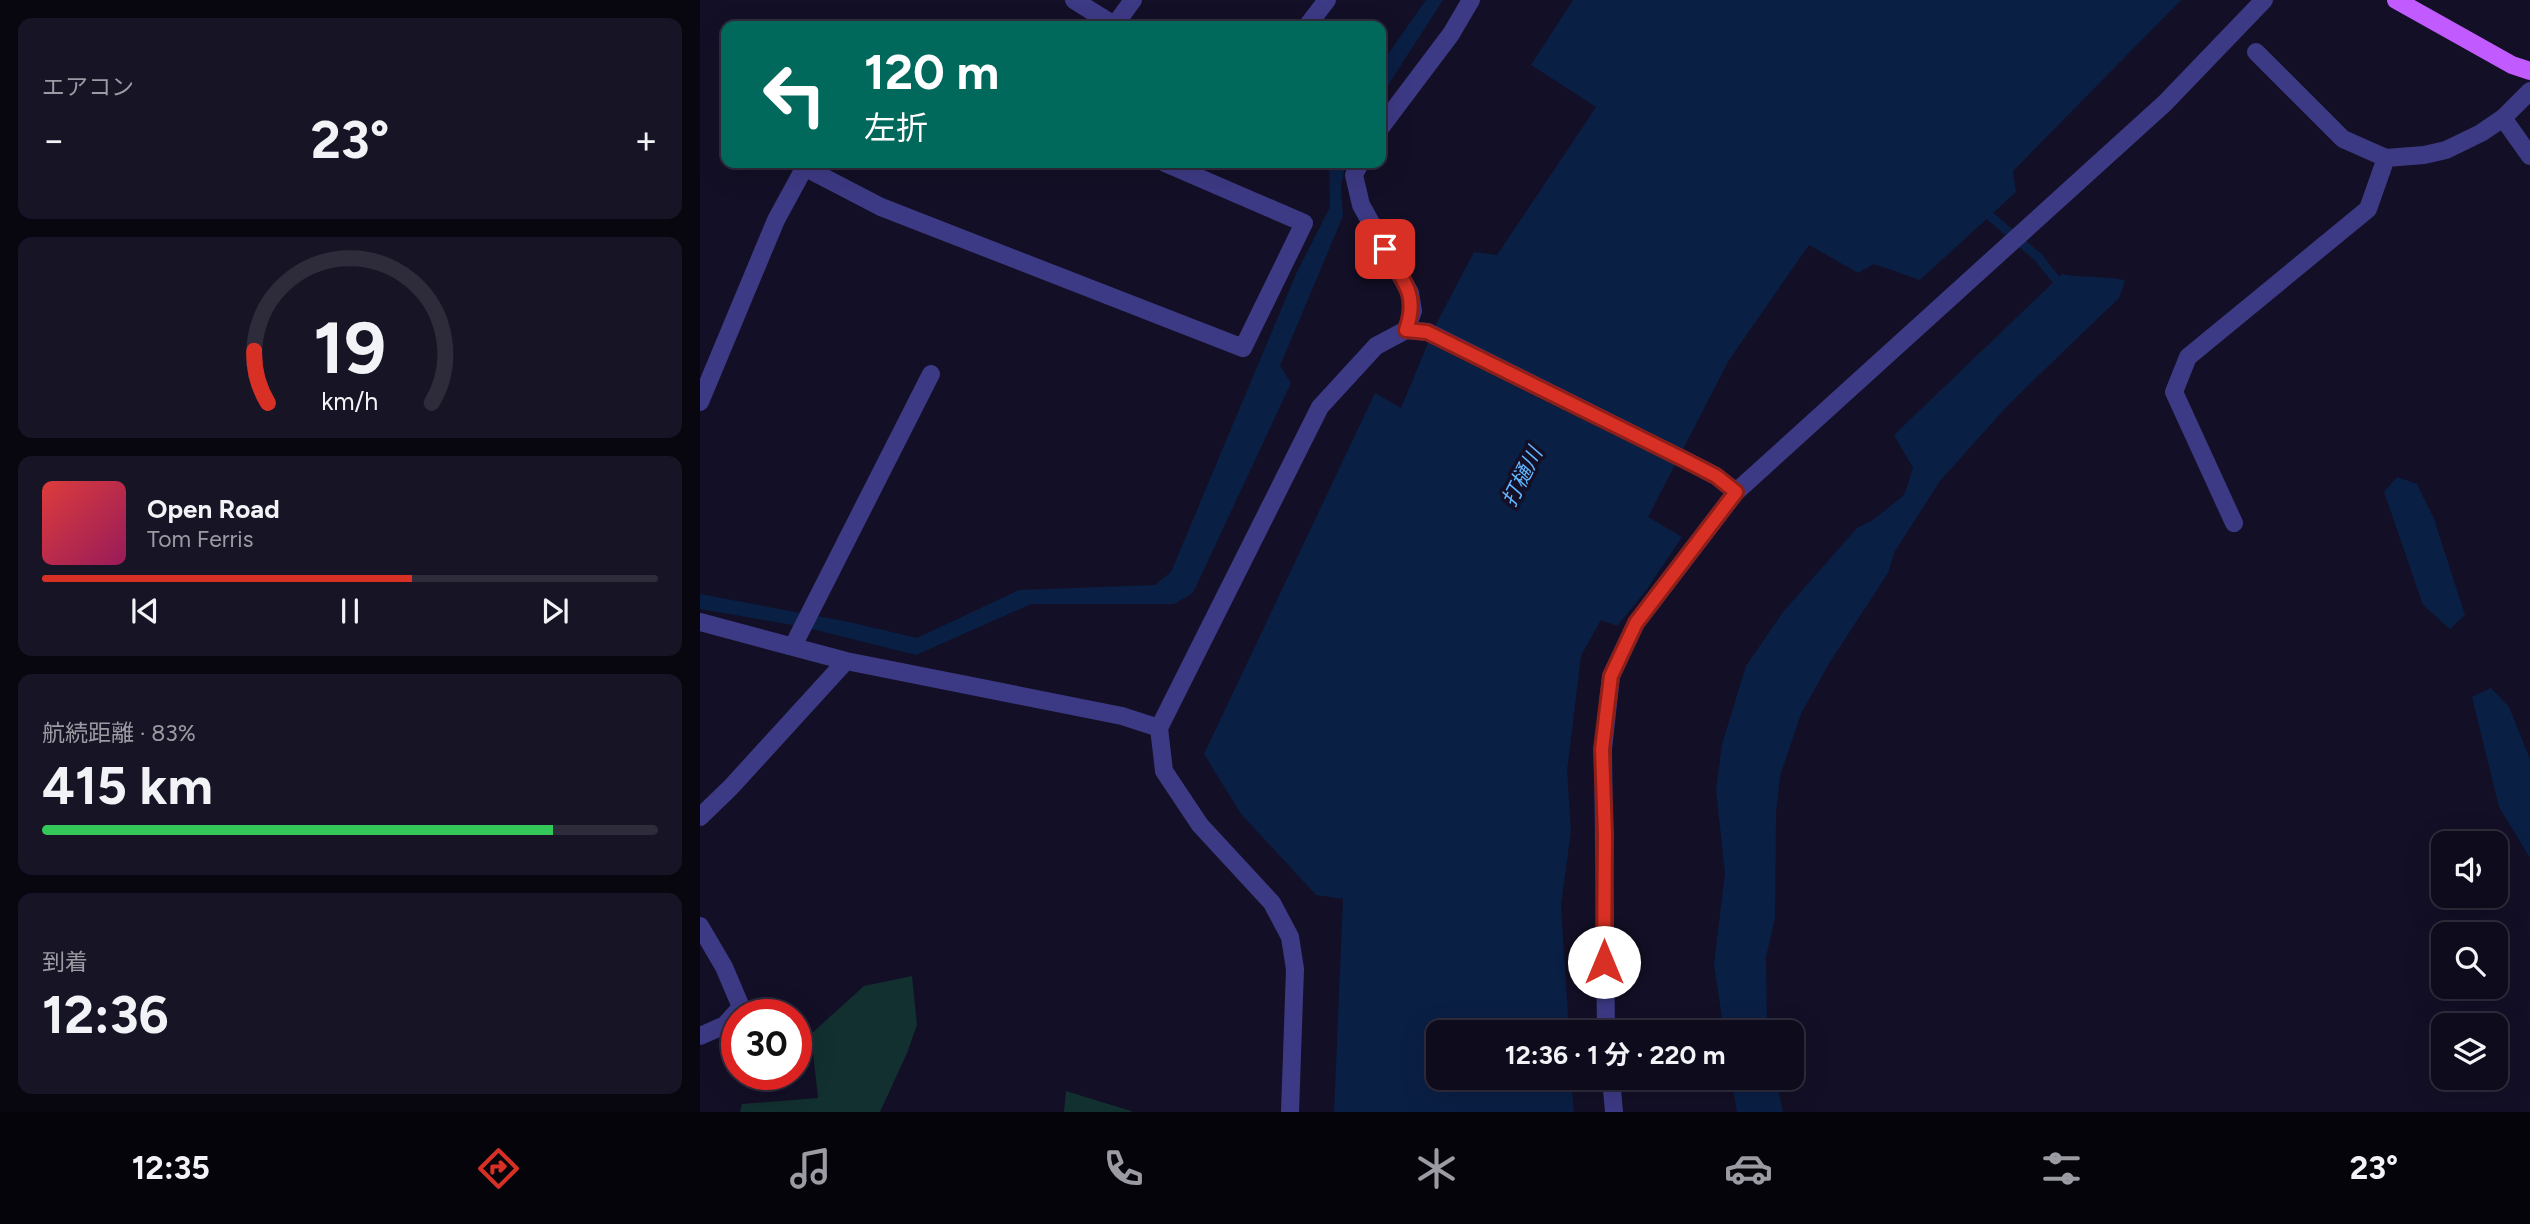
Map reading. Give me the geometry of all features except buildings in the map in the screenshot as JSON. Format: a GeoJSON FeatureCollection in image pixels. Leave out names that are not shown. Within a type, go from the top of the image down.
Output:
{"type":"FeatureCollection","features":[{"type":"Feature","properties":{"kind":"main road"},"geometry":{"type":"LineString","coordinates":[[2396,0],[2512,65],[2530,71]]}},
{"type":"Feature","properties":{"kind":"street"},"geometry":{"type":"LineString","coordinates":[[1074,0],[1106,21]]}},
{"type":"Feature","properties":{"kind":"street"},"geometry":{"type":"LineString","coordinates":[[1118,21],[1133,0]]}},
{"type":"Feature","properties":{"kind":"street"},"geometry":{"type":"LineString","coordinates":[[1311,21],[1326,0]]}},
{"type":"Feature","properties":{"kind":"street"},"geometry":{"type":"LineString","coordinates":[[1386,120],[1451,34],[1471,0]]}},
{"type":"Feature","properties":{"kind":"street"},"geometry":{"type":"LineString","coordinates":[[1605,1020],[1605,835],[1602,749],[1611,676],[1636,623],[1736,492],[2165,103],[2264,0]]}},
{"type":"Feature","properties":{"kind":"street"},"geometry":{"type":"LineString","coordinates":[[2256,52],[2343,139],[2386,158],[2446,150],[2507,122],[2530,91]]}},
{"type":"Feature","properties":{"kind":"street"},"geometry":{"type":"LineString","coordinates":[[2507,122],[2526,151]]}},
{"type":"Feature","properties":{"kind":"street"},"geometry":{"type":"LineString","coordinates":[[2234,523],[2174,392],[2183,369],[2188,357],[2368,209],[2386,158]]}},
{"type":"Feature","properties":{"kind":"street"},"geometry":{"type":"LineString","coordinates":[[700,402],[776,220],[804,168]]}},
{"type":"Feature","properties":{"kind":"street"},"geometry":{"type":"LineString","coordinates":[[811,168],[881,207],[1243,348],[1304,223],[1204,171]]}},
{"type":"Feature","properties":{"kind":"street"},"geometry":{"type":"LineString","coordinates":[[1358,168],[1354,175],[1361,205],[1410,293],[1413,311],[1406,330]]}},
{"type":"Feature","properties":{"kind":"street"},"geometry":{"type":"LineString","coordinates":[[1290,1112],[1295,970],[1290,937],[1272,903],[1200,825],[1164,771],[1159,728],[1320,407],[1376,346],[1406,330],[1427,332],[1716,476],[1736,492]]}},
{"type":"Feature","properties":{"kind":"street"},"geometry":{"type":"LineString","coordinates":[[797,638],[931,374]]}},
{"type":"Feature","properties":{"kind":"street"},"geometry":{"type":"LineString","coordinates":[[700,622],[797,638],[846,661],[1122,716],[1159,728]]}},
{"type":"Feature","properties":{"kind":"street"},"geometry":{"type":"LineString","coordinates":[[700,817],[731,787],[846,661]]}},
{"type":"Feature","properties":{"kind":"street"},"geometry":{"type":"LineString","coordinates":[[700,926],[724,967],[741,1007],[725,1025],[700,1037]]}},
{"type":"Feature","properties":{"kind":"street"},"geometry":{"type":"LineString","coordinates":[[1612,1090],[1614,1112]]}},
{"type":"Feature","properties":{"kind":"green space"},"geometry":{"type":"Polygon","coordinates":[[[912,976],[917,1025],[880,1112],[740,1112],[742,1104],[818,1098],[812,1033],[864,986],[912,976]]]}},
{"type":"Feature","properties":{"kind":"green space"},"geometry":{"type":"Polygon","coordinates":[[[1066,1091],[1131,1111],[1132,1112],[1064,1112],[1066,1091]]]}},
{"type":"Feature","properties":{"kind":"water"},"geometry":{"type":"Polygon","coordinates":[[[1426,0],[1443,0],[1386,88],[1386,57],[1426,0]]]}},
{"type":"Feature","properties":{"kind":"water","name":"打樋川"},"geometry":{"type":"Polygon","coordinates":[[[1573,0],[2181,0],[2013,171],[2016,192],[1920,280],[1874,264],[1858,273],[1809,245],[1729,360],[1648,517],[1682,537],[1645,592],[1617,626],[1601,620],[1581,656],[1567,771],[1571,831],[1561,905],[1568,1020],[1426,1020],[1426,1090],[1572,1090],[1574,1112],[1334,1112],[1343,899],[1316,895],[1241,814],[1204,754],[1375,393],[1401,408],[1436,324],[1474,252],[1497,255],[1596,107],[1531,65],[1573,0]]]}},
{"type":"Feature","properties":{"kind":"water"},"geometry":{"type":"Polygon","coordinates":[[[1329,168],[1345,168],[1341,186],[1343,216],[1280,366],[1291,383],[1193,593],[1174,604],[1031,604],[916,655],[804,627],[700,609],[700,594],[849,622],[917,638],[1019,590],[1155,585],[1171,572],[1296,274],[1330,207],[1329,168]]]}},
{"type":"Feature","properties":{"kind":"water"},"geometry":{"type":"Polygon","coordinates":[[[2062,274],[2125,280],[2119,298],[2010,403],[1940,481],[1895,551],[1888,573],[1828,665],[1801,714],[1780,776],[1776,813],[1775,918],[1766,957],[1767,1020],[1722,1020],[1714,964],[1725,873],[1716,790],[1722,744],[1746,666],[1783,612],[1857,528],[1873,520],[1904,495],[1913,468],[1894,435],[2062,274]]]}},
{"type":"Feature","properties":{"kind":"water"},"geometry":{"type":"Polygon","coordinates":[[[2397,477],[2417,484],[2434,519],[2465,615],[2450,629],[2423,605],[2384,492],[2397,477]]]}},
{"type":"Feature","properties":{"kind":"water"},"geometry":{"type":"Polygon","coordinates":[[[2491,688],[2509,707],[2530,759],[2530,858],[2499,807],[2472,697],[2491,688]]]}},
{"type":"Feature","properties":{"kind":"water"},"geometry":{"type":"Polygon","coordinates":[[[1733,1090],[1778,1090],[1783,1112],[1737,1112],[1733,1090]]]}},
{"type":"Feature","properties":{"kind":"waterway"},"geometry":{"type":"LineString","coordinates":[[1982,209],[2039,258],[2064,290]]}},
{"type":"Feature","properties":{"kind":"route"},"geometry":{"type":"LineString","coordinates":[[1385,249],[1410,293],[1413,311],[1406,330],[1427,332],[1716,476],[1736,492],[1636,623],[1611,676],[1602,749],[1605,835],[1604,962]]}}]}
